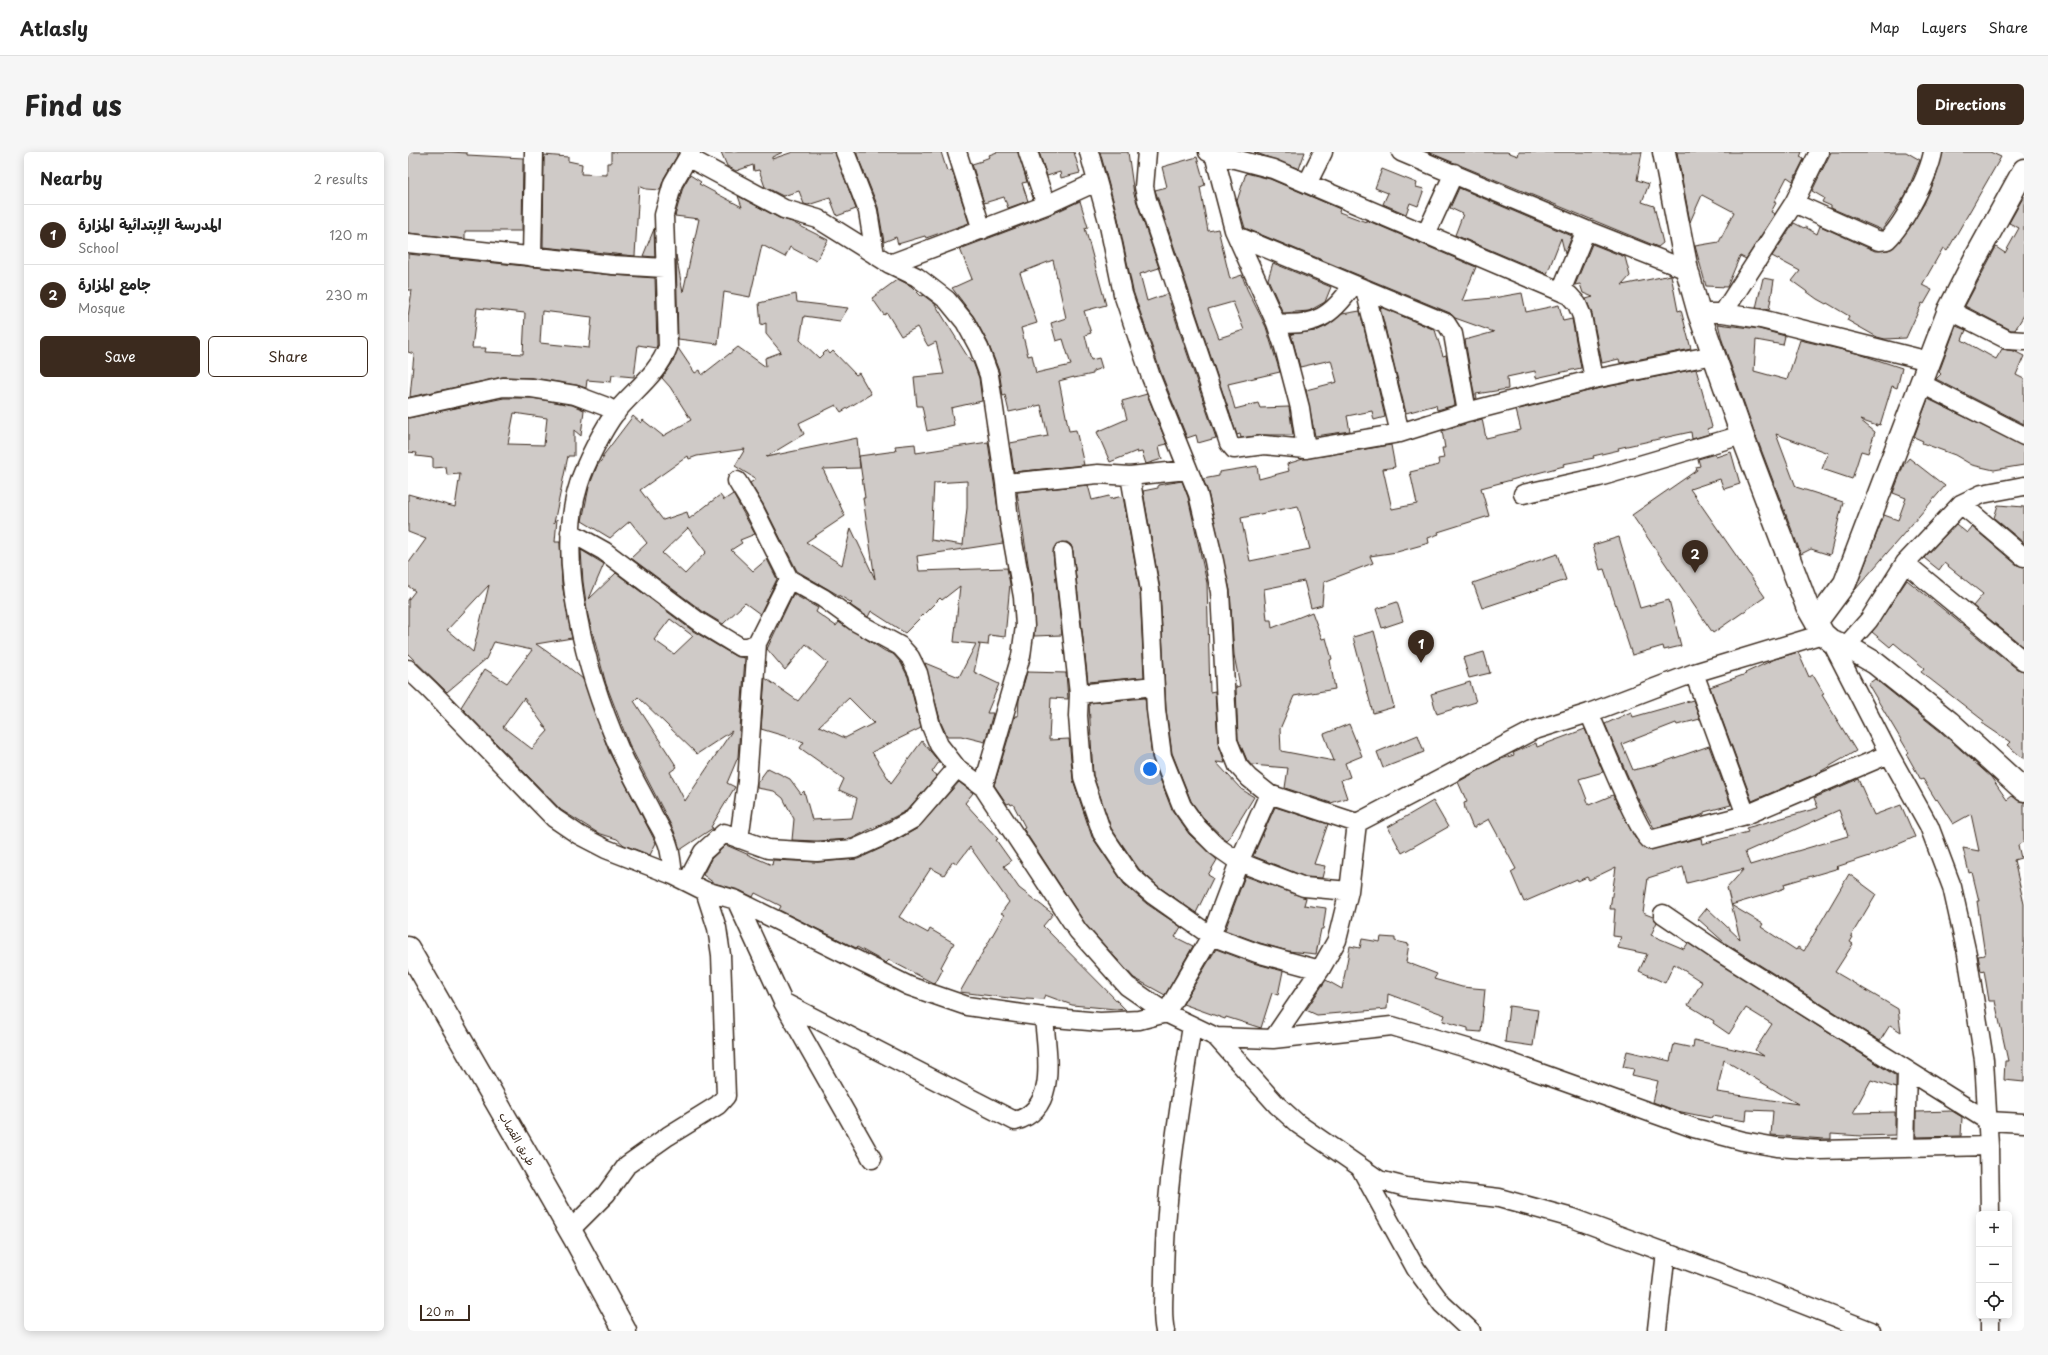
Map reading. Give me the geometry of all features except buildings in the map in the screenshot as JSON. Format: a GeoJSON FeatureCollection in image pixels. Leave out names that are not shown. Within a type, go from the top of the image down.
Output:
{"type":"FeatureCollection","features":[{"type":"Feature","properties":{"kind":"street"},"geometry":{"type":"LineString","coordinates":[[532,257],[534,152]]}},
{"type":"Feature","properties":{"kind":"street"},"geometry":{"type":"LineString","coordinates":[[845,152],[868,211],[875,255]]}},
{"type":"Feature","properties":{"kind":"street"},"geometry":{"type":"LineString","coordinates":[[957,152],[982,230]]}},
{"type":"Feature","properties":{"kind":"street"},"geometry":{"type":"LineString","coordinates":[[1028,152],[1046,205]]}},
{"type":"Feature","properties":{"kind":"street"},"geometry":{"type":"LineString","coordinates":[[1089,152],[1096,182],[1108,221],[1123,294],[1151,377],[1187,470],[1198,494],[1220,592],[1228,741],[1238,766],[1249,778],[1269,794],[1357,823],[1532,731],[1590,713],[1694,672],[1829,636],[1869,620],[1905,563],[1960,504],[1982,494],[2024,486]]}},
{"type":"Feature","properties":{"kind":"street"},"geometry":{"type":"LineString","coordinates":[[1147,152],[1144,187],[1147,200],[1230,446],[1234,449],[1264,445],[1306,449],[1400,433],[1467,412],[1594,379],[1714,355]]}},
{"type":"Feature","properties":{"kind":"street"},"geometry":{"type":"LineString","coordinates":[[1308,182],[1323,152]]}},
{"type":"Feature","properties":{"kind":"street"},"geometry":{"type":"LineString","coordinates":[[1401,152],[1454,173],[1586,230],[1687,270]]}},
{"type":"Feature","properties":{"kind":"street"},"geometry":{"type":"LineString","coordinates":[[1664,152],[1687,270],[1699,313],[1742,435],[1807,606],[1829,636],[1889,754],[1929,826],[1952,888],[1967,954],[1986,1076],[1990,1211]]}},
{"type":"Feature","properties":{"kind":"street"},"geometry":{"type":"LineString","coordinates":[[1723,313],[1794,203],[1819,152]]}},
{"type":"Feature","properties":{"kind":"street"},"geometry":{"type":"LineString","coordinates":[[1794,203],[1879,241],[1887,240],[1902,223],[1926,174],[1933,152]]}},
{"type":"Feature","properties":{"kind":"street"},"geometry":{"type":"LineString","coordinates":[[1211,153],[1237,236],[1276,323],[1300,408],[1306,449]]}},
{"type":"Feature","properties":{"kind":"street"},"geometry":{"type":"LineString","coordinates":[[1211,153],[1273,169],[1308,182],[1569,295],[1577,304],[1582,316],[1594,379]]}},
{"type":"Feature","properties":{"kind":"street"},"geometry":{"type":"LineString","coordinates":[[680,878],[669,848],[619,749],[594,684],[576,613],[572,581],[570,532],[578,486],[586,466],[616,413],[659,366],[668,347],[664,268],[664,215],[673,183],[690,155],[784,209],[818,219],[890,264],[917,277],[947,300],[965,322],[979,348],[988,375],[1005,482],[1009,520],[1023,597],[1025,626],[1021,656],[983,787]]}},
{"type":"Feature","properties":{"kind":"street"},"geometry":{"type":"LineString","coordinates":[[1829,636],[1845,583],[1949,310],[2024,170]]}},
{"type":"Feature","properties":{"kind":"street"},"geometry":{"type":"LineString","coordinates":[[1426,234],[1454,173]]}},
{"type":"Feature","properties":{"kind":"street"},"geometry":{"type":"LineString","coordinates":[[890,264],[1046,205],[1096,182]]}},
{"type":"Feature","properties":{"kind":"street"},"geometry":{"type":"LineString","coordinates":[[1561,291],[1586,230]]}},
{"type":"Feature","properties":{"kind":"street"},"geometry":{"type":"LineString","coordinates":[[1237,236],[1446,323],[1453,334],[1467,412]]}},
{"type":"Feature","properties":{"kind":"street"},"geometry":{"type":"LineString","coordinates":[[408,243],[612,265],[664,268]]}},
{"type":"Feature","properties":{"kind":"street"},"geometry":{"type":"LineString","coordinates":[[1276,323],[1294,325],[1307,324],[1340,304],[1359,287]]}},
{"type":"Feature","properties":{"kind":"street"},"geometry":{"type":"LineString","coordinates":[[1359,287],[1400,433]]}},
{"type":"Feature","properties":{"kind":"street"},"geometry":{"type":"LineString","coordinates":[[1949,310],[2008,340],[2024,341]]}},
{"type":"Feature","properties":{"kind":"street"},"geometry":{"type":"LineString","coordinates":[[1699,313],[1723,313],[1761,319],[1929,361]]}},
{"type":"Feature","properties":{"kind":"street"},"geometry":{"type":"LineString","coordinates":[[1920,383],[2024,436]]}},
{"type":"Feature","properties":{"kind":"street"},"geometry":{"type":"LineString","coordinates":[[408,408],[503,387],[532,388],[575,396],[607,407],[616,413]]}},
{"type":"Feature","properties":{"kind":"street"},"geometry":{"type":"LineString","coordinates":[[1523,494],[1599,476],[1742,435]]}},
{"type":"Feature","properties":{"kind":"street"},"geometry":{"type":"LineString","coordinates":[[1005,482],[1098,474],[1130,476],[1187,470]]}},
{"type":"Feature","properties":{"kind":"street"},"geometry":{"type":"LineString","coordinates":[[1130,476],[1150,590],[1153,623],[1154,686],[1162,756],[1182,806],[1197,827],[1216,846],[1239,862],[1304,887],[1349,891]]}},
{"type":"Feature","properties":{"kind":"street"},"geometry":{"type":"LineString","coordinates":[[737,481],[789,579],[823,598],[856,622],[900,646],[910,657],[918,673],[931,726],[940,745],[957,768],[983,787],[1078,931],[1127,986],[1166,1013],[1216,1037],[1273,1039],[1392,1026],[1484,1053],[1694,1128],[1743,1141],[1801,1150],[1989,1146]]}},
{"type":"Feature","properties":{"kind":"street"},"geometry":{"type":"LineString","coordinates":[[1960,504],[2024,557]]}},
{"type":"Feature","properties":{"kind":"street"},"geometry":{"type":"LineString","coordinates":[[570,532],[604,550],[699,622],[740,647],[748,647],[757,643]]}},
{"type":"Feature","properties":{"kind":"street"},"geometry":{"type":"LineString","coordinates":[[1063,552],[1079,694],[1078,716],[1083,777],[1102,834],[1132,876],[1153,896],[1211,936],[1258,953],[1320,970]]}},
{"type":"Feature","properties":{"kind":"street"},"geometry":{"type":"LineString","coordinates":[[1905,563],[2024,661]]}},
{"type":"Feature","properties":{"kind":"street"},"geometry":{"type":"LineString","coordinates":[[739,839],[747,782],[757,643],[789,579]]}},
{"type":"Feature","properties":{"kind":"street"},"geometry":{"type":"LineString","coordinates":[[1829,636],[1875,664],[1926,704],[2024,790]]}},
{"type":"Feature","properties":{"kind":"street"},"geometry":{"type":"LineString","coordinates":[[408,669],[554,818],[579,835],[606,849],[680,878],[705,891],[736,900],[910,986],[967,1006],[1044,1017],[1100,1022],[1131,1021],[1166,1013],[1211,936],[1239,862],[1269,794]]}},
{"type":"Feature","properties":{"kind":"street"},"geometry":{"type":"LineString","coordinates":[[1694,672],[1746,815]]}},
{"type":"Feature","properties":{"kind":"street"},"geometry":{"type":"LineString","coordinates":[[1079,694],[1154,686]]}},
{"type":"Feature","properties":{"kind":"street"},"geometry":{"type":"LineString","coordinates":[[1590,713],[1631,810],[1647,838],[1650,840],[1746,815],[1889,754]]}},
{"type":"Feature","properties":{"kind":"street"},"geometry":{"type":"LineString","coordinates":[[680,878],[703,852],[720,835],[724,833],[768,849],[817,852],[854,848],[881,837],[912,819],[957,768]]}},
{"type":"Feature","properties":{"kind":"street"},"geometry":{"type":"LineString","coordinates":[[1273,1039],[1320,970],[1337,940],[1349,891],[1357,823]]}},
{"type":"Feature","properties":{"kind":"street"},"geometry":{"type":"LineString","coordinates":[[570,1230],[606,1194],[627,1165],[668,1136],[718,1106],[726,1096],[721,955],[717,928],[705,891]]}},
{"type":"Feature","properties":{"kind":"street"},"geometry":{"type":"LineString","coordinates":[[736,900],[783,1002],[872,1159]]}},
{"type":"Feature","properties":{"kind":"street"},"geometry":{"type":"LineString","coordinates":[[1663,914],[1719,952],[1988,1121],[2024,1123]]}},
{"type":"Feature","properties":{"kind":"street","name":"طريق القصاب"},"geometry":{"type":"LineString","coordinates":[[408,948],[570,1230],[625,1331]]}},
{"type":"Feature","properties":{"kind":"street"},"geometry":{"type":"LineString","coordinates":[[783,1002],[1015,1121],[1024,1118],[1037,1105],[1048,1083],[1049,1064],[1044,1017]]}},
{"type":"Feature","properties":{"kind":"street"},"geometry":{"type":"LineString","coordinates":[[1165,1331],[1164,1262],[1168,1204],[1174,1140],[1192,1026]]}},
{"type":"Feature","properties":{"kind":"street"},"geometry":{"type":"LineString","coordinates":[[1216,1037],[1277,1105],[1298,1124],[1331,1145],[1360,1168],[1379,1180],[1406,1187],[1499,1198],[1592,1224],[1871,1331]]}},
{"type":"Feature","properties":{"kind":"street"},"geometry":{"type":"LineString","coordinates":[[1905,1148],[1907,1070]]}},
{"type":"Feature","properties":{"kind":"street"},"geometry":{"type":"LineString","coordinates":[[1360,1168],[1416,1269],[1442,1304],[1471,1331]]}},
{"type":"Feature","properties":{"kind":"street"},"geometry":{"type":"LineString","coordinates":[[1656,1330],[1666,1252]]}},
{"type":"Feature","properties":{"kind":"street"},"geometry":{"type":"LineString","coordinates":[[1990,1319],[1990,1331]]}},
{"type":"Feature","properties":{"kind":"place","name":"جامع المزارة"},"geometry":{"type":"Point","coordinates":[1695,573]}},
{"type":"Feature","properties":{"kind":"place","name":"المدرسة الإبتدائية المزارة"},"geometry":{"type":"Point","coordinates":[1421,663]}}]}
